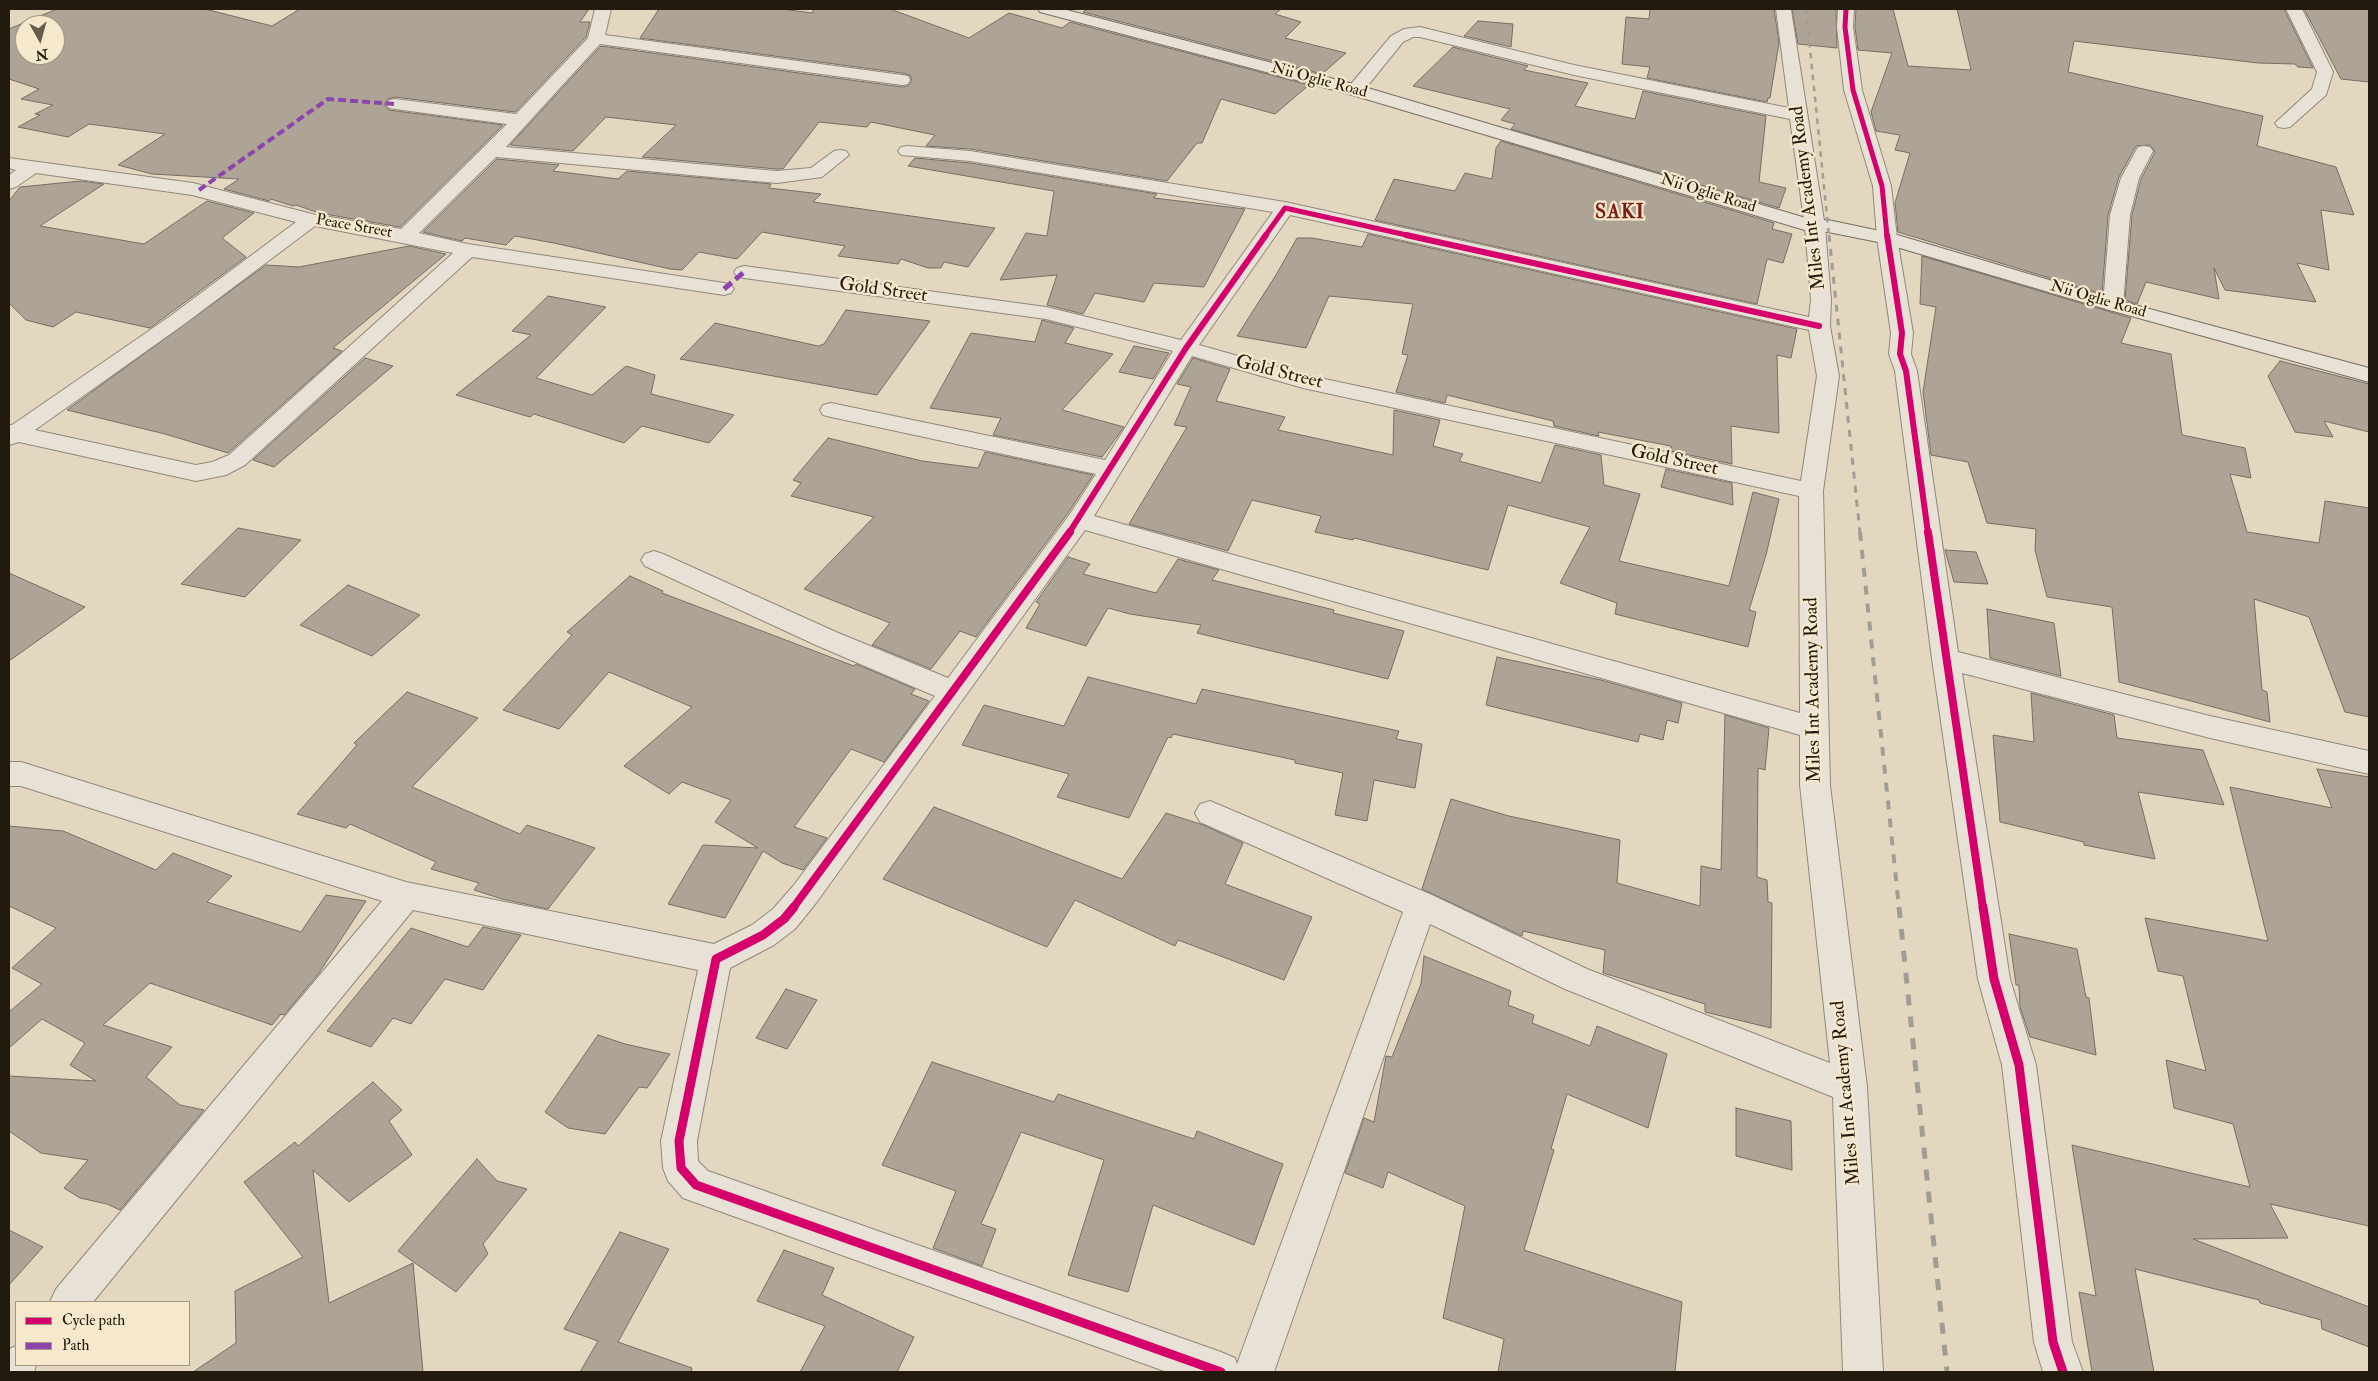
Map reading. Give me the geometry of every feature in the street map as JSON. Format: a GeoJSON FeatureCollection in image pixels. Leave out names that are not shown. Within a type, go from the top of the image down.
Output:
{"type":"FeatureCollection","features":[{"type":"Feature","properties":{"kind":"street"},"geometry":{"type":"LineString","coordinates":[[603,9],[596,39],[902,80]]}},
{"type":"Feature","properties":{"kind":"street","name":"Nii Oglie Road"},"geometry":{"type":"LineString","coordinates":[[1046,9],[1355,90],[1815,226],[1828,226],[1887,238],[2113,305],[2369,375]]}},
{"type":"Feature","properties":{"kind":"street"},"geometry":{"type":"LineString","coordinates":[[1846,9],[1845,27],[1854,90],[1882,186],[1887,238],[1902,333],[1900,354],[1906,371],[1945,659],[1994,979],[2019,1065],[2053,1342],[2063,1372]]}},
{"type":"Feature","properties":{"kind":"street"},"geometry":{"type":"LineString","coordinates":[[2284,123],[2320,91],[2324,72],[2294,9]]}},
{"type":"Feature","properties":{"kind":"street","name":"Miles Int Academy Road"},"geometry":{"type":"LineString","coordinates":[[1783,10],[1815,226],[1821,300],[1819,326],[1828,376],[1811,491],[1815,785],[1850,1087],[1863,1372]]}},
{"type":"Feature","properties":{"kind":"street"},"geometry":{"type":"LineString","coordinates":[[1355,90],[1397,39],[1410,32],[1420,32],[1574,70],[1800,116]]}},
{"type":"Feature","properties":{"kind":"street","name":"Peace Street"},"geometry":{"type":"LineString","coordinates":[[9,163],[194,189],[311,220],[405,236],[492,151],[596,39]]}},
{"type":"Feature","properties":{"kind":"street"},"geometry":{"type":"LineString","coordinates":[[395,104],[519,120]]}},
{"type":"Feature","properties":{"kind":"street"},"geometry":{"type":"LineString","coordinates":[[492,151],[777,177],[815,173],[840,155]]}},
{"type":"Feature","properties":{"kind":"street"},"geometry":{"type":"LineString","coordinates":[[907,151],[970,156],[1285,208],[1819,326]]}},
{"type":"Feature","properties":{"kind":"street"},"geometry":{"type":"LineString","coordinates":[[2113,305],[2120,214],[2130,178],[2144,151]]}},
{"type":"Feature","properties":{"kind":"street"},"geometry":{"type":"LineString","coordinates":[[9,183],[33,167]]}},
{"type":"Feature","properties":{"kind":"street"},"geometry":{"type":"LineString","coordinates":[[9,774],[21,774],[406,895],[716,958],[763,935],[784,919],[811,886],[1079,520],[1186,348],[1285,208]]}},
{"type":"Feature","properties":{"kind":"street"},"geometry":{"type":"LineString","coordinates":[[11,434],[176,321],[311,220]]}},
{"type":"Feature","properties":{"kind":"street"},"geometry":{"type":"LineString","coordinates":[[405,236],[468,250],[724,289]]}},
{"type":"Feature","properties":{"kind":"street"},"geometry":{"type":"LineString","coordinates":[[11,434],[196,473],[218,470],[237,460],[468,250]]}},
{"type":"Feature","properties":{"kind":"street","name":"Gold Street"},"geometry":{"type":"LineString","coordinates":[[744,272],[1046,313],[1186,348],[1303,381],[1811,491]]}},
{"type":"Feature","properties":{"kind":"street"},"geometry":{"type":"LineString","coordinates":[[831,410],[1111,469]]}},
{"type":"Feature","properties":{"kind":"street"},"geometry":{"type":"LineString","coordinates":[[1079,520],[1815,728]]}},
{"type":"Feature","properties":{"kind":"street"},"geometry":{"type":"LineString","coordinates":[[654,560],[827,639],[954,692]]}},
{"type":"Feature","properties":{"kind":"street"},"geometry":{"type":"LineString","coordinates":[[1945,659],[2210,727],[2369,762]]}},
{"type":"Feature","properties":{"kind":"street"},"geometry":{"type":"LineString","coordinates":[[1210,813],[1421,905],[1576,979],[1850,1087]]}},
{"type":"Feature","properties":{"kind":"street"},"geometry":{"type":"LineString","coordinates":[[70,1301],[406,895]]}},
{"type":"Feature","properties":{"kind":"street"},"geometry":{"type":"LineString","coordinates":[[1254,1372],[1421,905]]}},
{"type":"Feature","properties":{"kind":"street"},"geometry":{"type":"LineString","coordinates":[[716,958],[678,1141],[681,1168],[696,1185],[1221,1372]]}},
{"type":"Feature","properties":{"kind":"building"},"geometry":{"type":"Polygon","coordinates":[[[57,9],[205,9],[272,26],[300,9],[589,9],[580,22],[590,22],[586,37],[515,112],[395,97],[388,99],[384,104],[389,110],[503,125],[400,227],[319,213],[296,205],[293,206],[271,199],[269,201],[224,189],[239,179],[152,174],[118,165],[165,134],[89,124],[68,137],[18,127],[40,115],[35,114],[53,105],[21,99],[39,89],[9,79],[9,29],[15,26],[15,65],[65,65],[65,15],[43,15],[57,9]]]}},
{"type":"Feature","properties":{"kind":"building"},"geometry":{"type":"Polygon","coordinates":[[[659,9],[781,9],[813,13],[813,9],[890,9],[969,38],[1009,13],[1062,28],[1070,22],[1309,85],[1275,114],[1221,99],[1202,143],[1197,143],[1167,181],[970,149],[926,146],[935,135],[871,122],[867,127],[819,122],[783,169],[642,157],[676,125],[606,117],[573,151],[510,145],[601,46],[902,87],[908,86],[912,81],[910,75],[902,73],[640,38],[659,9]]]}},
{"type":"Feature","properties":{"kind":"building"},"geometry":{"type":"Polygon","coordinates":[[[1088,9],[1281,9],[1275,14],[1301,22],[1285,38],[1346,53],[1322,74],[1083,12],[1088,9]]]}},
{"type":"Feature","properties":{"kind":"building"},"geometry":{"type":"Polygon","coordinates":[[[1650,9],[1774,9],[1779,43],[1770,98],[1768,98],[1767,102],[1647,78],[1650,67],[1622,64],[1626,17],[1649,19],[1650,9]]]}},
{"type":"Feature","properties":{"kind":"building"},"geometry":{"type":"Polygon","coordinates":[[[1792,9],[1836,9],[1837,48],[1798,44],[1792,9]]]}},
{"type":"Feature","properties":{"kind":"building"},"geometry":{"type":"Polygon","coordinates":[[[1856,9],[1893,9],[1908,66],[1971,70],[1957,9],[2284,9],[2313,68],[2298,67],[2295,64],[2258,63],[2074,41],[2068,72],[2263,116],[2257,146],[2336,167],[2354,215],[2321,210],[2329,270],[2297,263],[2316,302],[2225,290],[2214,268],[2219,299],[2146,282],[2137,304],[2125,300],[2132,215],[2141,179],[2155,152],[2150,145],[2136,146],[2119,177],[2108,215],[2102,294],[1898,232],[1895,203],[1910,153],[1895,150],[1900,135],[1876,131],[1871,112],[1892,53],[1858,50],[1855,27],[1856,9]]]}},
{"type":"Feature","properties":{"kind":"building"},"geometry":{"type":"Polygon","coordinates":[[[2304,9],[2369,9],[2369,82],[2341,79],[2304,9]]]}},
{"type":"Feature","properties":{"kind":"building"},"geometry":{"type":"Polygon","coordinates":[[[1478,21],[1513,24],[1511,47],[1464,36],[1478,21]]]}},
{"type":"Feature","properties":{"kind":"building"},"geometry":{"type":"Polygon","coordinates":[[[1453,47],[1528,66],[1524,70],[1588,83],[1575,106],[1635,119],[1643,91],[1766,116],[1759,182],[1786,188],[1779,208],[1511,129],[1515,124],[1501,120],[1510,109],[1413,86],[1453,47]]]}},
{"type":"Feature","properties":{"kind":"building"},"geometry":{"type":"Polygon","coordinates":[[[1501,141],[1774,223],[1772,229],[1792,234],[1783,263],[1767,259],[1757,304],[1375,220],[1394,179],[1455,191],[1465,173],[1492,179],[1496,148],[1501,141]]]}},
{"type":"Feature","properties":{"kind":"building"},"geometry":{"type":"Polygon","coordinates":[[[915,158],[970,163],[1157,194],[1154,198],[1245,209],[1204,287],[1154,283],[1144,302],[1095,293],[1083,314],[1047,305],[1057,275],[1000,280],[1026,233],[1047,236],[1054,191],[908,166],[915,158]]]}},
{"type":"Feature","properties":{"kind":"building"},"geometry":{"type":"Polygon","coordinates":[[[497,159],[559,165],[553,171],[618,179],[627,171],[771,184],[769,188],[821,194],[813,202],[995,228],[968,267],[944,262],[941,268],[928,268],[901,259],[898,264],[838,256],[845,246],[762,232],[737,259],[699,252],[682,270],[515,236],[506,245],[465,238],[462,241],[423,232],[497,159]]]}},
{"type":"Feature","properties":{"kind":"building"},"geometry":{"type":"Polygon","coordinates":[[[81,181],[104,184],[40,226],[144,244],[207,201],[254,213],[222,238],[246,257],[150,328],[76,312],[53,327],[26,320],[9,303],[9,201],[20,187],[81,181]]]}},
{"type":"Feature","properties":{"kind":"building"},"geometry":{"type":"Polygon","coordinates":[[[1368,234],[1797,329],[1791,358],[1777,355],[1779,433],[1731,426],[1732,464],[1670,451],[1671,446],[1598,432],[1599,436],[1554,426],[1553,421],[1447,395],[1445,403],[1396,392],[1408,355],[1402,354],[1413,304],[1329,296],[1306,348],[1237,336],[1297,238],[1312,238],[1362,247],[1368,234]]]}},
{"type":"Feature","properties":{"kind":"building"},"geometry":{"type":"Polygon","coordinates":[[[409,246],[446,254],[333,348],[342,351],[228,453],[165,434],[67,410],[266,265],[299,267],[409,246]]]}},
{"type":"Feature","properties":{"kind":"building"},"geometry":{"type":"Polygon","coordinates":[[[1922,256],[2131,318],[2121,343],[2171,354],[2182,435],[2245,448],[2251,478],[2230,474],[2247,532],[2319,543],[2325,501],[2369,508],[2369,717],[2345,712],[2309,617],[2254,599],[2262,690],[2267,692],[2270,722],[2119,682],[2112,607],[2047,597],[2035,550],[2036,529],[1987,523],[1968,462],[1931,455],[1923,392],[1936,307],[1920,304],[1922,256]]]}},
{"type":"Feature","properties":{"kind":"building"},"geometry":{"type":"Polygon","coordinates":[[[548,296],[606,307],[536,378],[592,395],[626,366],[655,375],[651,394],[734,415],[709,443],[642,426],[624,443],[534,414],[530,417],[456,395],[531,335],[512,331],[548,296]]]}},
{"type":"Feature","properties":{"kind":"building"},"geometry":{"type":"Polygon","coordinates":[[[846,310],[930,321],[877,395],[680,359],[715,323],[818,346],[824,344],[846,310]]]}},
{"type":"Feature","properties":{"kind":"building"},"geometry":{"type":"Polygon","coordinates":[[[1042,320],[1074,328],[1065,343],[1113,354],[1062,410],[1124,427],[1102,457],[993,435],[1001,418],[930,408],[971,333],[1035,342],[1042,320]]]}},
{"type":"Feature","properties":{"kind":"building"},"geometry":{"type":"Polygon","coordinates":[[[1134,346],[1169,353],[1153,379],[1119,372],[1134,346]]]}},
{"type":"Feature","properties":{"kind":"building"},"geometry":{"type":"Polygon","coordinates":[[[365,358],[393,366],[274,467],[253,460],[365,358]]]}},
{"type":"Feature","properties":{"kind":"building"},"geometry":{"type":"Polygon","coordinates":[[[1193,358],[1230,369],[1216,401],[1285,417],[1278,430],[1393,455],[1394,410],[1440,420],[1433,446],[1463,454],[1459,461],[1541,483],[1555,445],[1601,455],[1604,485],[1640,494],[1619,561],[1729,586],[1753,492],[1779,499],[1766,555],[1749,610],[1756,612],[1748,647],[1615,614],[1617,603],[1560,583],[1590,527],[1508,505],[1488,570],[1354,538],[1353,540],[1315,532],[1321,516],[1252,500],[1228,551],[1129,524],[1187,427],[1174,425],[1191,387],[1177,384],[1193,358]]]}},
{"type":"Feature","properties":{"kind":"building"},"geometry":{"type":"Polygon","coordinates":[[[2280,361],[2369,384],[2369,432],[2324,421],[2333,437],[2295,432],[2268,376],[2280,361]]]}},
{"type":"Feature","properties":{"kind":"building"},"geometry":{"type":"Polygon","coordinates":[[[828,438],[922,461],[978,468],[985,452],[1093,475],[1068,513],[976,637],[960,631],[931,669],[872,645],[890,623],[804,589],[874,517],[791,496],[801,483],[793,480],[828,438]]]}},
{"type":"Feature","properties":{"kind":"building"},"geometry":{"type":"Polygon","coordinates":[[[1666,469],[1732,483],[1733,505],[1661,487],[1666,469]]]}},
{"type":"Feature","properties":{"kind":"building"},"geometry":{"type":"Polygon","coordinates":[[[238,528],[301,540],[245,597],[181,584],[238,528]]]}},
{"type":"Feature","properties":{"kind":"building"},"geometry":{"type":"Polygon","coordinates":[[[1945,550],[1976,552],[1988,584],[1954,582],[1945,550]]]}},
{"type":"Feature","properties":{"kind":"building"},"geometry":{"type":"Polygon","coordinates":[[[1068,557],[1090,564],[1083,574],[1156,593],[1178,559],[1219,570],[1212,580],[1334,610],[1333,613],[1404,631],[1388,679],[1197,633],[1201,625],[1130,614],[1108,608],[1086,646],[1026,628],[1040,604],[1036,602],[1068,557]]]}},
{"type":"Feature","properties":{"kind":"building"},"geometry":{"type":"Polygon","coordinates":[[[9,573],[85,607],[9,661],[9,573]]]}},
{"type":"Feature","properties":{"kind":"building"},"geometry":{"type":"Polygon","coordinates":[[[630,576],[663,591],[662,593],[854,666],[856,664],[915,689],[911,694],[929,701],[884,762],[851,749],[794,827],[827,838],[803,870],[782,863],[763,851],[725,918],[668,904],[703,845],[758,848],[715,822],[731,800],[682,782],[669,794],[624,766],[692,707],[609,672],[559,729],[503,710],[572,635],[567,632],[630,576]]]}},
{"type":"Feature","properties":{"kind":"building"},"geometry":{"type":"Polygon","coordinates":[[[348,585],[420,615],[372,656],[300,625],[348,585]]]}},
{"type":"Feature","properties":{"kind":"building"},"geometry":{"type":"Polygon","coordinates":[[[1987,609],[2054,623],[2061,676],[1990,658],[1987,609]]]}},
{"type":"Feature","properties":{"kind":"building"},"geometry":{"type":"Polygon","coordinates":[[[1497,657],[1601,680],[1682,703],[1678,723],[1667,720],[1663,740],[1640,734],[1638,742],[1486,705],[1497,657]]]}},
{"type":"Feature","properties":{"kind":"building"},"geometry":{"type":"Polygon","coordinates":[[[1088,677],[1196,704],[1202,689],[1399,731],[1396,739],[1422,744],[1415,788],[1374,780],[1367,821],[1335,815],[1343,773],[1295,763],[1295,760],[1173,734],[1171,738],[1168,737],[1129,818],[1057,797],[1069,774],[962,745],[984,705],[1064,726],[1088,677]]]}},
{"type":"Feature","properties":{"kind":"building"},"geometry":{"type":"Polygon","coordinates":[[[407,692],[478,718],[412,787],[520,834],[527,825],[595,848],[548,909],[502,899],[474,890],[479,883],[431,869],[436,862],[350,824],[346,828],[297,814],[357,745],[354,743],[407,692]]]}},
{"type":"Feature","properties":{"kind":"building"},"geometry":{"type":"Polygon","coordinates":[[[2031,693],[2114,715],[2117,738],[2203,750],[2224,805],[2138,792],[2155,859],[2084,845],[2084,842],[2000,822],[1993,735],[2034,742],[2031,693]]]}},
{"type":"Feature","properties":{"kind":"building"},"geometry":{"type":"Polygon","coordinates":[[[1725,715],[1769,728],[1765,770],[1758,768],[1757,877],[1767,880],[1768,902],[1772,903],[1771,1028],[1705,1012],[1705,1004],[1603,973],[1605,950],[1523,931],[1522,936],[1422,889],[1451,799],[1509,816],[1620,840],[1617,883],[1700,906],[1701,866],[1721,870],[1725,715]]]}},
{"type":"Feature","properties":{"kind":"building"},"geometry":{"type":"Polygon","coordinates":[[[2317,769],[2369,777],[2369,1226],[2270,1204],[2288,1238],[2193,1239],[2369,1307],[2369,1347],[2322,1329],[2321,1320],[2260,1303],[2259,1300],[2135,1269],[2154,1372],[2092,1372],[2079,1292],[2096,1296],[2072,1145],[2250,1187],[2233,1124],[2174,1108],[2166,1060],[2206,1071],[2183,976],[2158,971],[2145,918],[2268,941],[2230,787],[2332,808],[2317,769]]]}},
{"type":"Feature","properties":{"kind":"building"},"geometry":{"type":"Polygon","coordinates":[[[934,807],[1122,879],[1166,813],[1203,825],[1243,843],[1225,884],[1312,917],[1284,980],[1178,940],[1175,946],[1075,900],[1047,947],[883,879],[934,807]]]}},
{"type":"Feature","properties":{"kind":"building"},"geometry":{"type":"Polygon","coordinates":[[[9,826],[63,831],[156,870],[173,853],[232,876],[207,902],[301,932],[326,895],[366,901],[319,973],[284,1015],[281,1014],[272,1025],[150,983],[103,1025],[172,1047],[146,1077],[180,1105],[204,1110],[120,1210],[107,1204],[80,1198],[64,1188],[88,1160],[41,1153],[9,1131],[9,1076],[96,1081],[70,1065],[85,1043],[42,1019],[9,1048],[9,1012],[42,984],[12,968],[56,928],[9,906],[9,826]]]}},
{"type":"Feature","properties":{"kind":"building"},"geometry":{"type":"Polygon","coordinates":[[[483,927],[521,935],[483,990],[445,979],[411,1024],[393,1018],[371,1047],[327,1031],[411,928],[468,947],[483,927]]]}},
{"type":"Feature","properties":{"kind":"building"},"geometry":{"type":"Polygon","coordinates":[[[2009,934],[2077,949],[2086,997],[2089,998],[2096,1055],[2030,1037],[2020,1007],[2019,985],[2016,985],[2009,934]]]}},
{"type":"Feature","properties":{"kind":"building"},"geometry":{"type":"Polygon","coordinates":[[[1424,956],[1511,991],[1508,1005],[1534,1015],[1532,1023],[1590,1046],[1597,1026],[1667,1054],[1648,1128],[1567,1094],[1551,1149],[1554,1150],[1524,1250],[1682,1302],[1675,1372],[1498,1372],[1504,1339],[1443,1318],[1465,1206],[1388,1172],[1383,1188],[1345,1173],[1364,1118],[1374,1122],[1386,1056],[1392,1057],[1421,984],[1424,956]]]}},
{"type":"Feature","properties":{"kind":"building"},"geometry":{"type":"Polygon","coordinates":[[[786,989],[817,1000],[787,1049],[756,1038],[786,989]]]}},
{"type":"Feature","properties":{"kind":"building"},"geometry":{"type":"Polygon","coordinates":[[[598,1035],[625,1044],[670,1054],[647,1088],[639,1087],[605,1134],[568,1128],[545,1112],[598,1035]]]}},
{"type":"Feature","properties":{"kind":"building"},"geometry":{"type":"Polygon","coordinates":[[[932,1062],[1054,1102],[1058,1094],[1194,1139],[1197,1131],[1283,1164],[1254,1245],[1153,1205],[1128,1292],[1068,1275],[1104,1160],[1021,1132],[981,1224],[996,1229],[982,1266],[933,1248],[956,1191],[882,1165],[932,1062]]]}},
{"type":"Feature","properties":{"kind":"building"},"geometry":{"type":"Polygon","coordinates":[[[373,1082],[402,1110],[389,1121],[412,1155],[349,1202],[313,1170],[329,1303],[413,1263],[423,1372],[193,1372],[236,1343],[235,1291],[303,1257],[244,1182],[295,1142],[298,1146],[373,1082]]]}},
{"type":"Feature","properties":{"kind":"building"},"geometry":{"type":"Polygon","coordinates":[[[1736,1108],[1791,1121],[1792,1170],[1736,1156],[1736,1108]]]}},
{"type":"Feature","properties":{"kind":"building"},"geometry":{"type":"Polygon","coordinates":[[[477,1159],[497,1181],[527,1189],[483,1244],[488,1254],[456,1292],[398,1251],[477,1159]]]}},
{"type":"Feature","properties":{"kind":"building"},"geometry":{"type":"Polygon","coordinates":[[[9,1230],[43,1247],[9,1285],[9,1230]]]}},
{"type":"Feature","properties":{"kind":"building"},"geometry":{"type":"Polygon","coordinates":[[[620,1232],[669,1249],[618,1342],[692,1368],[691,1372],[580,1372],[598,1341],[564,1329],[620,1232]]]}},
{"type":"Feature","properties":{"kind":"building"},"geometry":{"type":"Polygon","coordinates":[[[784,1250],[834,1268],[822,1295],[914,1337],[897,1372],[800,1372],[825,1326],[757,1301],[784,1250]]]}},
{"type":"Feature","properties":{"kind":"railway"},"geometry":{"type":"LineString","coordinates":[[1806,9],[1829,236]]}},
{"type":"Feature","properties":{"kind":"railway"},"geometry":{"type":"LineString","coordinates":[[1829,235],[1860,533]]}},
{"type":"Feature","properties":{"kind":"railway"},"geometry":{"type":"LineString","coordinates":[[1860,532],[1899,908]]}},
{"type":"Feature","properties":{"kind":"railway"},"geometry":{"type":"LineString","coordinates":[[1899,907],[1947,1372]]}},
{"type":"Feature","properties":{"kind":"marked path"},"geometry":{"type":"LineString","coordinates":[[199,190],[328,99],[395,104]]}},
{"type":"Feature","properties":{"kind":"marked path"},"geometry":{"type":"LineString","coordinates":[[724,289],[744,272]]}},
{"type":"Feature","properties":{"kind":"cycle path"},"geometry":{"type":"LineString","coordinates":[[1846,9],[1845,27],[1853,90],[1882,186],[1887,238],[1902,333],[1900,354],[1906,371],[1936,594],[1994,979],[2019,1065],[2053,1342],[2063,1372]]}},
{"type":"Feature","properties":{"kind":"cycle path"},"geometry":{"type":"LineString","coordinates":[[1221,1372],[696,1185],[681,1168],[679,1141],[716,959],[763,935],[784,919],[805,894],[1079,520],[1186,348],[1285,208],[1819,326]]}},
{"type":"Feature","properties":{"kind":"district","name":"SAKI"},"geometry":{"type":"Point","coordinates":[1620,214]}}]}
